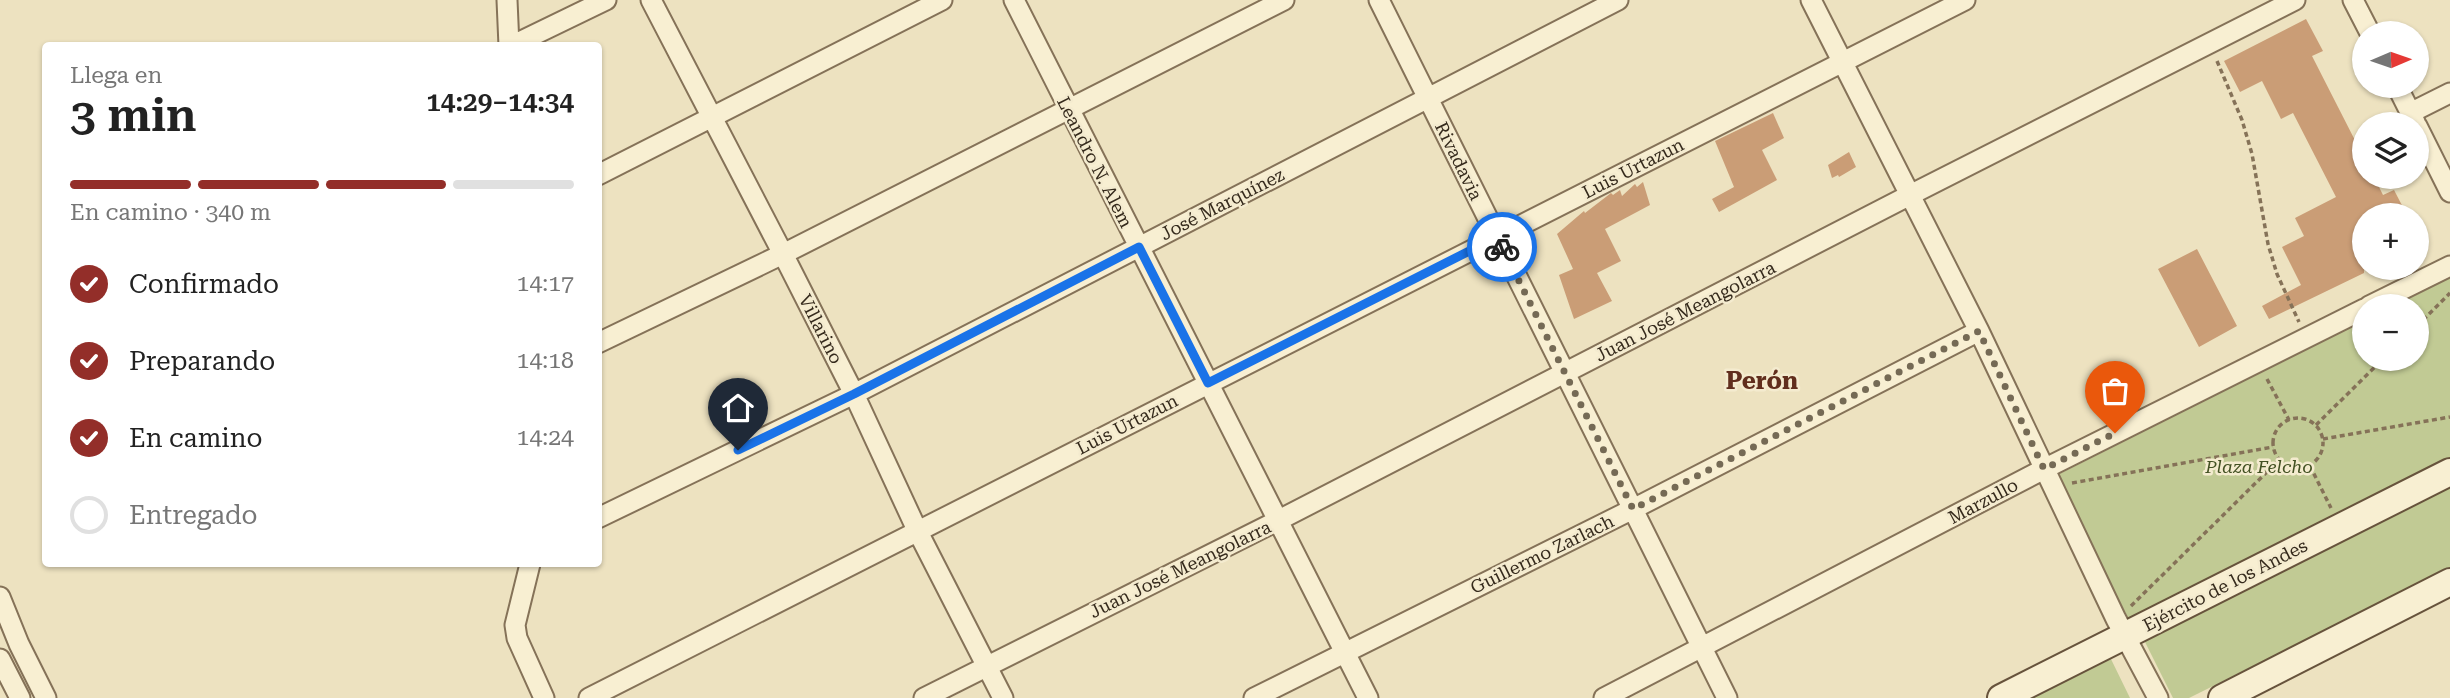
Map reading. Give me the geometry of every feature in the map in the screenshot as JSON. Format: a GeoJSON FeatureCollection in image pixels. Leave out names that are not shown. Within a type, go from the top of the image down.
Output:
{"type":"FeatureCollection","features":[{"type":"Feature","properties":{"kind":"street"},"geometry":{"type":"LineString","coordinates":[[507,0],[510,42]]}},
{"type":"Feature","properties":{"kind":"street"},"geometry":{"type":"LineString","coordinates":[[518,42],[606,0]]}},
{"type":"Feature","properties":{"kind":"street","name":"Villarino"},"geometry":{"type":"LineString","coordinates":[[651,0],[854,394],[917,530],[1003,698]]}},
{"type":"Feature","properties":{"kind":"street"},"geometry":{"type":"LineString","coordinates":[[602,173],[942,0]]}},
{"type":"Feature","properties":{"kind":"street","name":"Leandro N. Alem"},"geometry":{"type":"LineString","coordinates":[[1014,0],[1368,698]]}},
{"type":"Feature","properties":{"kind":"street"},"geometry":{"type":"LineString","coordinates":[[602,341],[783,254],[1284,0]]}},
{"type":"Feature","properties":{"kind":"street","name":"Rivadavia"},"geometry":{"type":"LineString","coordinates":[[1379,0],[1727,698]]}},
{"type":"Feature","properties":{"kind":"street","name":"José Marquínez"},"geometry":{"type":"LineString","coordinates":[[602,516],[854,394],[1618,0]]}},
{"type":"Feature","properties":{"kind":"street"},"geometry":{"type":"LineString","coordinates":[[1811,0],[1979,331],[2121,628],[2158,698]]}},
{"type":"Feature","properties":{"kind":"street","name":"Luis Urtazun"},"geometry":{"type":"LineString","coordinates":[[589,698],[1965,0]]}},
{"type":"Feature","properties":{"kind":"street","name":"Juan José Meangolarra"},"geometry":{"type":"LineString","coordinates":[[923,698],[1278,521],[2295,0]]}},
{"type":"Feature","properties":{"kind":"street"},"geometry":{"type":"LineString","coordinates":[[2353,0],[2364,21]]}},
{"type":"Feature","properties":{"kind":"street"},"geometry":{"type":"LineString","coordinates":[[2426,112],[2450,93]]}},
{"type":"Feature","properties":{"kind":"street"},"geometry":{"type":"LineString","coordinates":[[2429,151],[2450,192]]}},
{"type":"Feature","properties":{"kind":"street","name":"Marzullo"},"geometry":{"type":"LineString","coordinates":[[2393,294],[2450,266]]}},
{"type":"Feature","properties":{"kind":"street","name":"Marzullo"},"geometry":{"type":"LineString","coordinates":[[1604,698],[2044,469],[2352,314]]}},
{"type":"Feature","properties":{"kind":"street","name":"Guillermo Zarlach"},"geometry":{"type":"LineString","coordinates":[[1254,698],[1633,509],[1979,331]]}},
{"type":"Feature","properties":{"kind":"street","name":"Ejército de los Andes"},"geometry":{"type":"LineString","coordinates":[[2001,698],[2121,628],[2450,472]]}},
{"type":"Feature","properties":{"kind":"street"},"geometry":{"type":"LineString","coordinates":[[529,567],[515,625],[517,638],[544,698]]}},
{"type":"Feature","properties":{"kind":"street"},"geometry":{"type":"LineString","coordinates":[[2222,698],[2450,582]]}},
{"type":"Feature","properties":{"kind":"street"},"geometry":{"type":"LineString","coordinates":[[0,597],[19,644],[46,698]]}},
{"type":"Feature","properties":{"kind":"street"},"geometry":{"type":"LineString","coordinates":[[0,659],[20,698]]}},
{"type":"Feature","properties":{"kind":"path"},"geometry":{"type":"LineString","coordinates":[[2208,43],[2228,81],[2242,120],[2259,186],[2268,244],[2277,274],[2307,337]]}},
{"type":"Feature","properties":{"kind":"path"},"geometry":{"type":"LineString","coordinates":[[2429,314],[2450,293]]}},
{"type":"Feature","properties":{"kind":"path"},"geometry":{"type":"LineString","coordinates":[[2258,362],[2289,420]]}},
{"type":"Feature","properties":{"kind":"path"},"geometry":{"type":"LineString","coordinates":[[2316,425],[2371,371]]}},
{"type":"Feature","properties":{"kind":"path"},"geometry":{"type":"LineString","coordinates":[[2323,439],[2450,417]]}},
{"type":"Feature","properties":{"kind":"path"},"geometry":{"type":"LineString","coordinates":[[2303,418],[2316,425],[2323,439],[2321,455],[2310,466],[2293,468],[2279,460],[2273,447],[2275,433],[2289,420],[2303,418]]}},
{"type":"Feature","properties":{"kind":"path"},"geometry":{"type":"LineString","coordinates":[[2054,488],[2273,447]]}},
{"type":"Feature","properties":{"kind":"path"},"geometry":{"type":"LineString","coordinates":[[2121,628],[2279,460]]}},
{"type":"Feature","properties":{"kind":"path"},"geometry":{"type":"LineString","coordinates":[[2310,466],[2339,526]]}},
{"type":"Feature","properties":{"kind":"green space","name":"Plaza Felcho"},"geometry":{"type":"Polygon","coordinates":[[[2450,276],[2450,463],[2131,624],[2057,475],[2352,326],[2352,371],[2429,371],[2429,294],[2415,294],[2450,276]]]}},
{"type":"Feature","properties":{"kind":"green space"},"geometry":{"type":"Polygon","coordinates":[[[2450,484],[2450,568],[2189,698],[2173,698],[2142,636],[2450,484]]]}},
{"type":"Feature","properties":{"kind":"green space"},"geometry":{"type":"Polygon","coordinates":[[[2109,655],[2130,698],[2023,698],[2109,655]]]}},
{"type":"Feature","properties":{"kind":"building"},"geometry":{"type":"Polygon","coordinates":[[[2306,19],[2323,51],[2312,56],[2352,134],[2352,189],[2380,189],[2383,195],[2394,190],[2401,203],[2352,203],[2352,279],[2269,319],[2262,306],[2301,285],[2282,247],[2304,236],[2295,218],[2336,197],[2293,113],[2281,119],[2262,81],[2240,92],[2224,61],[2306,19]]]}},
{"type":"Feature","properties":{"kind":"building"},"geometry":{"type":"Polygon","coordinates":[[[1773,113],[1784,138],[1762,150],[1777,180],[1719,212],[1712,199],[1734,187],[1715,141],[1773,113]]]}},
{"type":"Feature","properties":{"kind":"building"},"geometry":{"type":"Polygon","coordinates":[[[1849,152],[1856,167],[1832,178],[1828,165],[1849,152]]]}},
{"type":"Feature","properties":{"kind":"building"},"geometry":{"type":"Polygon","coordinates":[[[1643,182],[1650,205],[1605,229],[1621,261],[1597,273],[1612,301],[1574,319],[1559,275],[1573,269],[1557,234],[1611,193],[1613,195],[1620,190],[1622,196],[1635,184],[1637,187],[1643,182]]]}},
{"type":"Feature","properties":{"kind":"building"},"geometry":{"type":"Polygon","coordinates":[[[2197,249],[2237,326],[2199,347],[2158,269],[2197,249]]]}},
{"type":"Feature","properties":{"kind":"way so far"},"geometry":{"type":"LineString","coordinates":[[1502,247],[1633,509],[1979,331],[2044,469],[2115,433]]}},
{"type":"Feature","properties":{"kind":"district","name":"Perón"},"geometry":{"type":"Point","coordinates":[1762,381]}},
{"type":"Feature","properties":{"kind":"route"},"geometry":{"type":"LineString","coordinates":[[738,450],[854,394],[1139,247],[1208,383],[1497,237],[1502,247]]}}]}
